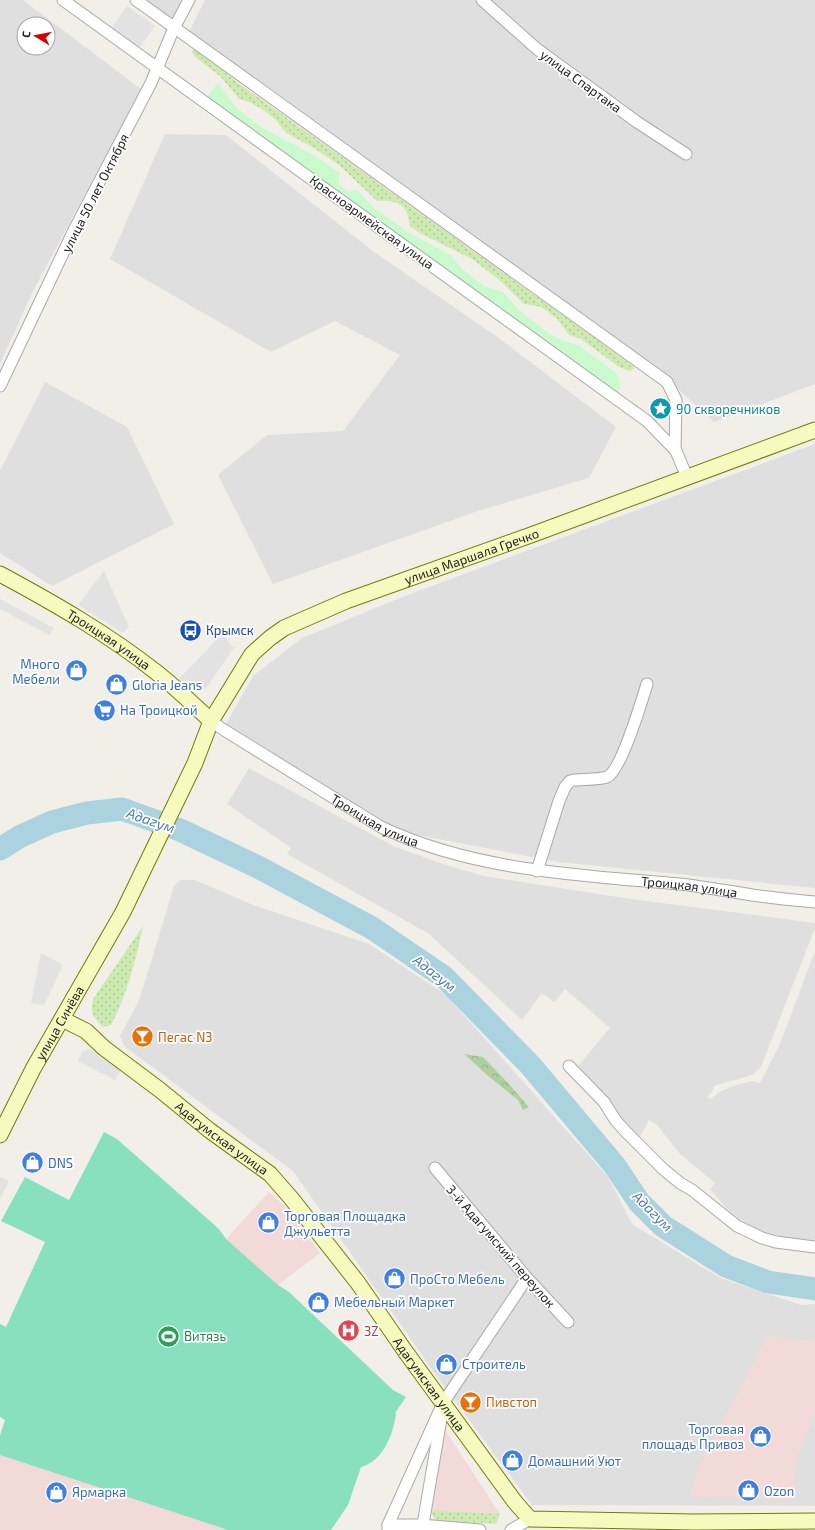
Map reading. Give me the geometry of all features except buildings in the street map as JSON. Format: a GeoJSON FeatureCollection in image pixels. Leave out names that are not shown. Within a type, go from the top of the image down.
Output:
{"type":"FeatureCollection","features":[{"type":"Feature","properties":{"kind":"main road","name":"улица Маршала Гречко"},"geometry":{"type":"LineString","coordinates":[[195,763],[211,721],[252,654],[284,628],[346,601],[531,535],[815,430]]}},
{"type":"Feature","properties":{"kind":"main road","name":"Троицкая улица"},"geometry":{"type":"LineString","coordinates":[[0,574],[54,603],[156,672],[211,721]]}},
{"type":"Feature","properties":{"kind":"main road","name":"улица Синёва"},"geometry":{"type":"LineString","coordinates":[[0,1136],[33,1069],[123,912],[195,763]]}},
{"type":"Feature","properties":{"kind":"main road","name":"Адагумская улица"},"geometry":{"type":"LineString","coordinates":[[62,1019],[86,1031],[104,1048],[160,1090],[209,1130],[270,1174],[358,1283],[405,1351],[515,1502],[530,1519]]}},
{"type":"Feature","properties":{"kind":"main road"},"geometry":{"type":"LineString","coordinates":[[530,1519],[678,1522],[815,1521]]}},
{"type":"Feature","properties":{"kind":"street","name":"Красноармейская улица"},"geometry":{"type":"LineString","coordinates":[[63,0],[140,57],[158,67],[620,400],[647,421],[676,450]]}},
{"type":"Feature","properties":{"kind":"street","name":"Красноармейская улица"},"geometry":{"type":"LineString","coordinates":[[136,0],[666,382],[676,400],[676,450],[687,477]]}},
{"type":"Feature","properties":{"kind":"street","name":"улица 50 лет Октября"},"geometry":{"type":"LineString","coordinates":[[0,386],[74,230],[151,83],[174,28],[189,0]]}},
{"type":"Feature","properties":{"kind":"street","name":"улица Спартака"},"geometry":{"type":"LineString","coordinates":[[482,0],[537,49],[637,122],[686,154]]}},
{"type":"Feature","properties":{"kind":"street"},"geometry":{"type":"LineString","coordinates":[[537,871],[559,801],[565,787],[574,780],[606,777],[614,771],[626,747],[647,684]]}},
{"type":"Feature","properties":{"kind":"street","name":"Троицкая улица"},"geometry":{"type":"LineString","coordinates":[[211,721],[381,828],[402,837],[468,858],[537,871],[682,885],[815,902]]}},
{"type":"Feature","properties":{"kind":"street"},"geometry":{"type":"LineString","coordinates":[[569,1066],[604,1102],[616,1121],[626,1132],[663,1169],[737,1226],[762,1238],[776,1242],[815,1248]]}},
{"type":"Feature","properties":{"kind":"street","name":"3-й Адагумский переулок"},"geometry":{"type":"LineString","coordinates":[[435,1168],[527,1278],[568,1322]]}},
{"type":"Feature","properties":{"kind":"street"},"geometry":{"type":"LineString","coordinates":[[480,1530],[421,1527],[388,1528],[443,1403],[527,1278]]}},
{"type":"Feature","properties":{"kind":"street"},"geometry":{"type":"LineString","coordinates":[[421,1527],[443,1403]]}},
{"type":"Feature","properties":{"kind":"street"},"geometry":{"type":"LineString","coordinates":[[511,1530],[530,1519]]}},
{"type":"Feature","properties":{"kind":"shaded area"},"geometry":{"type":"Polygon","coordinates":[[[0,0],[23,0],[44,16],[16,16],[16,56],[56,56],[56,25],[141,89],[32,293],[0,364],[0,0]]]}},
{"type":"Feature","properties":{"kind":"shaded area"},"geometry":{"type":"Polygon","coordinates":[[[137,0],[182,0],[171,24],[137,0]]]}},
{"type":"Feature","properties":{"kind":"shaded area"},"geometry":{"type":"Polygon","coordinates":[[[205,0],[815,0],[815,384],[714,422],[675,386],[186,38],[205,0]]]}},
{"type":"Feature","properties":{"kind":"shaded area"},"geometry":{"type":"Polygon","coordinates":[[[127,6],[155,26],[140,47],[112,27],[127,6]]]}},
{"type":"Feature","properties":{"kind":"shaded area"},"geometry":{"type":"Polygon","coordinates":[[[165,134],[226,135],[374,252],[496,336],[616,427],[589,478],[478,511],[273,584],[218,475],[267,435],[343,431],[400,355],[335,321],[271,352],[110,259],[165,134]]]}},
{"type":"Feature","properties":{"kind":"shaded area"},"geometry":{"type":"Polygon","coordinates":[[[45,382],[127,427],[174,524],[52,586],[0,553],[0,471],[45,382]]]}},
{"type":"Feature","properties":{"kind":"shaded area"},"geometry":{"type":"Polygon","coordinates":[[[815,444],[815,888],[558,862],[402,832],[226,724],[253,676],[302,638],[405,596],[815,444]]]}},
{"type":"Feature","properties":{"kind":"shaded area"},"geometry":{"type":"Polygon","coordinates":[[[104,571],[129,627],[123,633],[78,605],[104,571]]]}},
{"type":"Feature","properties":{"kind":"shaded area"},"geometry":{"type":"Polygon","coordinates":[[[0,599],[54,628],[49,635],[0,609],[0,599]]]}},
{"type":"Feature","properties":{"kind":"shaded area"},"geometry":{"type":"Polygon","coordinates":[[[222,634],[234,648],[206,688],[199,692],[190,693],[176,682],[222,634]]]}},
{"type":"Feature","properties":{"kind":"shaded area"},"geometry":{"type":"Polygon","coordinates":[[[249,768],[393,846],[443,864],[484,876],[624,898],[815,923],[815,928],[761,1067],[752,1075],[714,1086],[713,1090],[707,1097],[711,1099],[719,1092],[733,1086],[752,1081],[760,1083],[780,1044],[815,951],[815,1241],[758,1231],[739,1219],[726,1208],[710,1189],[715,1183],[680,1154],[657,1125],[649,1120],[639,1139],[578,1066],[610,1028],[565,989],[554,1002],[542,993],[522,1020],[429,934],[287,854],[291,848],[227,804],[249,768]]]}},
{"type":"Feature","properties":{"kind":"shaded area"},"geometry":{"type":"Polygon","coordinates":[[[181,880],[195,880],[253,905],[369,944],[446,995],[608,1177],[632,1224],[720,1278],[801,1305],[815,1304],[815,1506],[532,1505],[443,1385],[293,1171],[124,1046],[120,1036],[140,998],[174,886],[181,880]]]}},
{"type":"Feature","properties":{"kind":"shaded area"},"geometry":{"type":"Polygon","coordinates":[[[41,953],[63,965],[44,1005],[31,1003],[41,953]]]}},
{"type":"Feature","properties":{"kind":"shaded area"},"geometry":{"type":"Polygon","coordinates":[[[90,1049],[122,1068],[115,1080],[78,1061],[82,1052],[90,1049]]]}},
{"type":"Feature","properties":{"kind":"shaded area"},"geometry":{"type":"Polygon","coordinates":[[[1,1177],[9,1181],[0,1199],[0,1180],[1,1177]]]}},
{"type":"Feature","properties":{"kind":"shaded area","name":"Торговая Площадка Джульетта"},"geometry":{"type":"Polygon","coordinates":[[[269,1192],[285,1206],[320,1253],[278,1285],[226,1239],[269,1192]]]}},
{"type":"Feature","properties":{"kind":"shaded area","name":"Торговая площадь Привоз"},"geometry":{"type":"Polygon","coordinates":[[[768,1336],[815,1341],[815,1413],[797,1456],[792,1500],[690,1496],[700,1465],[768,1336]]]}},
{"type":"Feature","properties":{"kind":"shaded area"},"geometry":{"type":"Polygon","coordinates":[[[445,1430],[500,1514],[430,1510],[445,1430]]]}},
{"type":"Feature","properties":{"kind":"shaded area","name":"Ярмарка"},"geometry":{"type":"Polygon","coordinates":[[[0,1455],[228,1530],[0,1530],[0,1455]]]}},
{"type":"Feature","properties":{"kind":"green space"},"geometry":{"type":"Polygon","coordinates":[[[193,50],[198,51],[241,85],[635,368],[630,371],[619,367],[581,339],[569,335],[558,320],[541,307],[524,304],[498,279],[472,259],[418,232],[410,226],[407,213],[402,206],[390,201],[377,201],[339,165],[314,148],[286,133],[275,119],[262,109],[249,102],[239,99],[221,77],[194,56],[192,52],[193,50]]]}},
{"type":"Feature","properties":{"kind":"green space"},"geometry":{"type":"Polygon","coordinates":[[[218,83],[236,107],[253,121],[264,129],[312,154],[340,173],[339,182],[343,188],[349,192],[357,190],[374,208],[411,234],[451,255],[462,269],[484,286],[503,292],[520,311],[551,335],[580,346],[617,374],[620,383],[618,392],[613,391],[207,97],[218,83]]]}},
{"type":"Feature","properties":{"kind":"green space"},"geometry":{"type":"Polygon","coordinates":[[[143,926],[134,964],[122,1002],[111,1025],[103,1027],[93,1014],[93,999],[143,926]]]}},
{"type":"Feature","properties":{"kind":"green space"},"geometry":{"type":"Polygon","coordinates":[[[464,1054],[483,1057],[529,1107],[523,1110],[518,1100],[464,1054]]]}},
{"type":"Feature","properties":{"kind":"green space","name":"Витязь"},"geometry":{"type":"Polygon","coordinates":[[[104,1132],[117,1139],[219,1229],[226,1239],[278,1285],[289,1292],[393,1390],[406,1397],[395,1413],[395,1422],[386,1446],[375,1459],[369,1464],[361,1467],[348,1505],[331,1530],[228,1530],[0,1455],[0,1435],[5,1420],[0,1417],[0,1324],[6,1327],[45,1242],[1,1221],[25,1177],[69,1200],[104,1132]]]}},
{"type":"Feature","properties":{"kind":"green space"},"geometry":{"type":"Polygon","coordinates":[[[430,1510],[500,1514],[496,1524],[435,1520],[430,1510]]]}},
{"type":"Feature","properties":{"kind":"waterway","name":"Адагум"},"geometry":{"type":"LineString","coordinates":[[0,849],[19,837],[52,822],[87,813],[122,809],[180,830],[256,866],[372,928],[444,977],[531,1066],[615,1166],[639,1202],[663,1226],[726,1266],[768,1282],[815,1289]]}},
{"type":"Feature","properties":{"kind":"place","name":"90 скворечников"},"geometry":{"type":"Point","coordinates":[661,409]}},
{"type":"Feature","properties":{"kind":"place","name":"Крымск"},"geometry":{"type":"Point","coordinates":[190,630]}},
{"type":"Feature","properties":{"kind":"place","name":"Много Мебели"},"geometry":{"type":"Point","coordinates":[76,671]}},
{"type":"Feature","properties":{"kind":"place","name":"Gloria Jeans"},"geometry":{"type":"Point","coordinates":[117,685]}},
{"type":"Feature","properties":{"kind":"place","name":"На Троицкой"},"geometry":{"type":"Point","coordinates":[105,710]}},
{"type":"Feature","properties":{"kind":"place","name":"Пегас N3"},"geometry":{"type":"Point","coordinates":[143,1037]}},
{"type":"Feature","properties":{"kind":"place","name":"DNS"},"geometry":{"type":"Point","coordinates":[33,1163]}},
{"type":"Feature","properties":{"kind":"place","name":"Торговая Площадка Джульетта"},"geometry":{"type":"Point","coordinates":[269,1223]}},
{"type":"Feature","properties":{"kind":"place","name":"ПроСто Мебель"},"geometry":{"type":"Point","coordinates":[395,1279]}},
{"type":"Feature","properties":{"kind":"place","name":"Мебельный Маркет"},"geometry":{"type":"Point","coordinates":[319,1302]}},
{"type":"Feature","properties":{"kind":"place","name":"3Z"},"geometry":{"type":"Point","coordinates":[348,1331]}},
{"type":"Feature","properties":{"kind":"place","name":"Витязь"},"geometry":{"type":"Point","coordinates":[168,1336]}},
{"type":"Feature","properties":{"kind":"place","name":"Строитель"},"geometry":{"type":"Point","coordinates":[446,1364]}},
{"type":"Feature","properties":{"kind":"place","name":"Пивстоп"},"geometry":{"type":"Point","coordinates":[470,1402]}},
{"type":"Feature","properties":{"kind":"place","name":"Торговая площадь Привоз"},"geometry":{"type":"Point","coordinates":[760,1436]}},
{"type":"Feature","properties":{"kind":"place","name":"Домашний Уют"},"geometry":{"type":"Point","coordinates":[512,1461]}},
{"type":"Feature","properties":{"kind":"place","name":"Ozon"},"geometry":{"type":"Point","coordinates":[748,1491]}},
{"type":"Feature","properties":{"kind":"place","name":"Ярмарка"},"geometry":{"type":"Point","coordinates":[57,1492]}}]}
